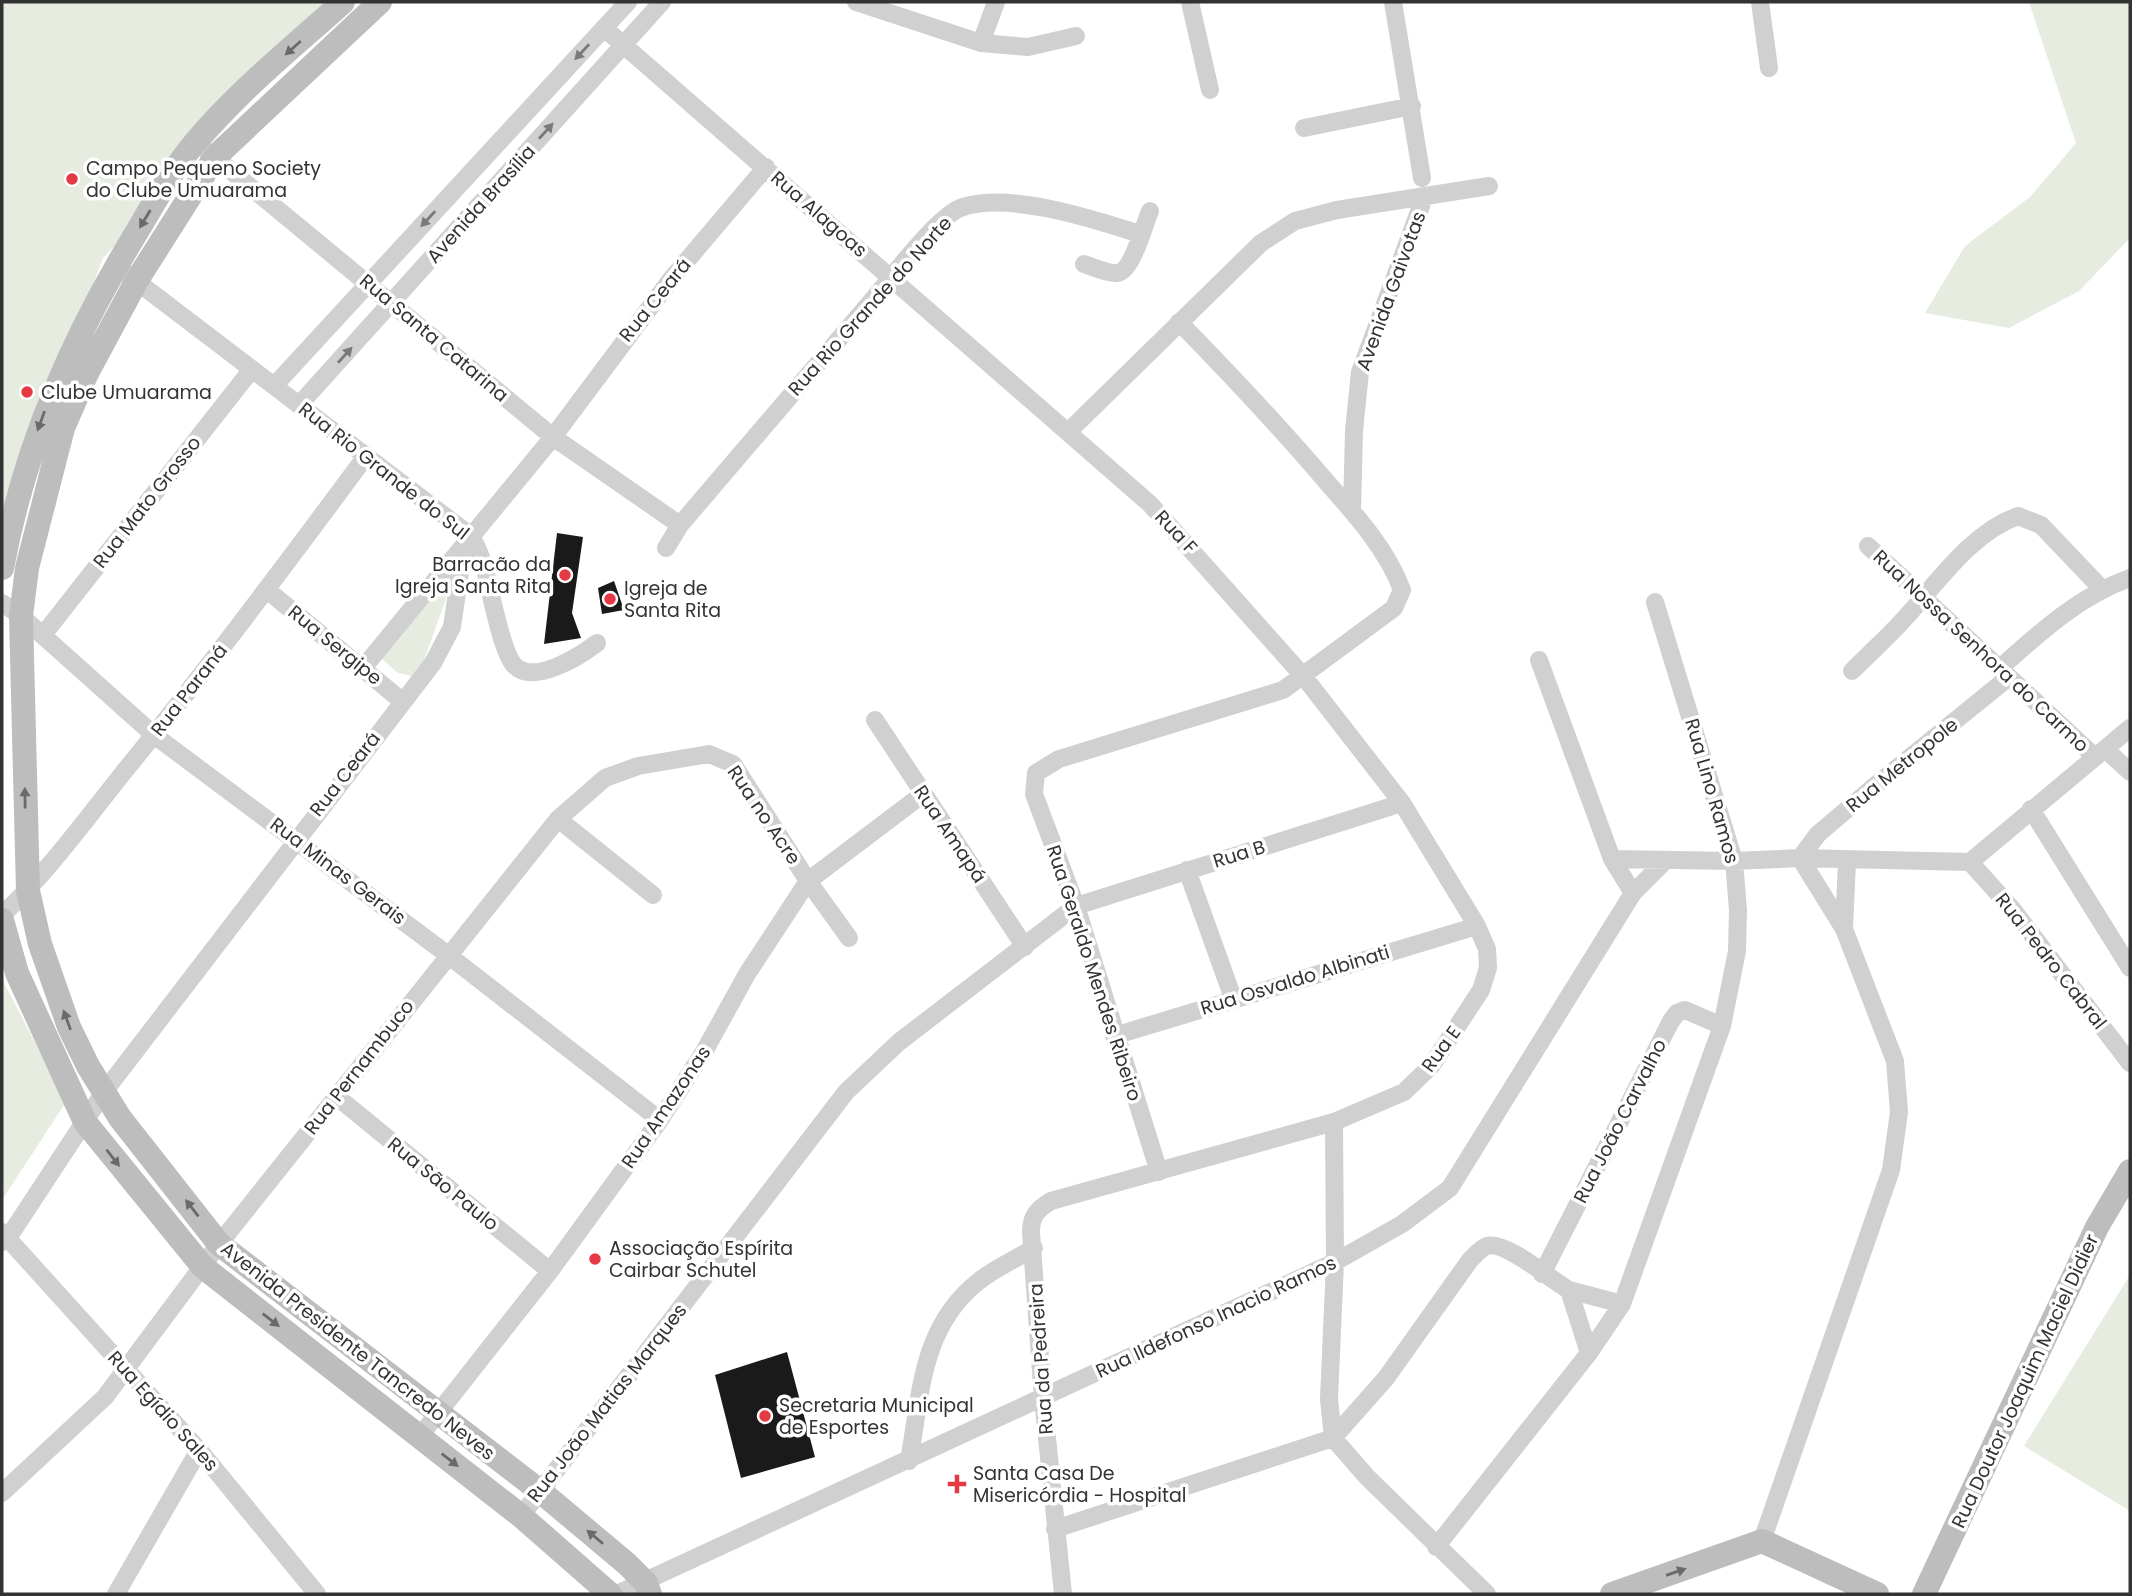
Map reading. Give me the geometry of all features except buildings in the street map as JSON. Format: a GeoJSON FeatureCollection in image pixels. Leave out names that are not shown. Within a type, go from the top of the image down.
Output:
{"type":"FeatureCollection","features":[{"type":"Feature","properties":{"kind":"street","name":"Avenida Presidente Tancredo Neves"},"geometry":{"type":"LineString","coordinates":[[343,2],[233,102],[87,373],[63,428],[27,568],[11,610],[27,891],[40,944],[69,1027],[104,1092],[120,1118],[219,1244],[540,1491],[648,1589]]}},
{"type":"Feature","properties":{"kind":"street","name":"Avenida Presidente Tancredo Neves"},"geometry":{"type":"LineString","coordinates":[[2,568],[28,456],[49,400],[116,266],[176,167],[205,150],[380,2]]}},
{"type":"Feature","properties":{"kind":"street","name":"Avenida Brasília"},"geometry":{"type":"LineString","coordinates":[[274,386],[628,2]]}},
{"type":"Feature","properties":{"kind":"street","name":"Avenida Brasília"},"geometry":{"type":"LineString","coordinates":[[299,405],[662,2]]}},
{"type":"Feature","properties":{"kind":"street"},"geometry":{"type":"LineString","coordinates":[[856,2],[981,43],[1028,47],[1076,36]]}},
{"type":"Feature","properties":{"kind":"street"},"geometry":{"type":"LineString","coordinates":[[981,43],[996,2]]}},
{"type":"Feature","properties":{"kind":"street"},"geometry":{"type":"LineString","coordinates":[[1190,2],[1210,90]]}},
{"type":"Feature","properties":{"kind":"street"},"geometry":{"type":"LineString","coordinates":[[1392,2],[1412,106],[1422,178]]}},
{"type":"Feature","properties":{"kind":"street"},"geometry":{"type":"LineString","coordinates":[[1760,2],[1769,68]]}},
{"type":"Feature","properties":{"kind":"street","name":"Rua Alagoas"},"geometry":{"type":"LineString","coordinates":[[604,28],[1034,401]]}},
{"type":"Feature","properties":{"kind":"street"},"geometry":{"type":"LineString","coordinates":[[1304,128],[1412,106]]}},
{"type":"Feature","properties":{"kind":"street","name":"Rua Santa Catarina"},"geometry":{"type":"LineString","coordinates":[[205,150],[553,437],[680,524]]}},
{"type":"Feature","properties":{"kind":"street","name":"Rua Ceará"},"geometry":{"type":"LineString","coordinates":[[4,1237],[104,1092],[295,839],[433,663],[452,627],[468,540],[553,437],[672,278],[766,167]]}},
{"type":"Feature","properties":{"kind":"street"},"geometry":{"type":"LineString","coordinates":[[1069,430],[1261,243],[1295,221],[1337,210],[1489,186]]}},
{"type":"Feature","properties":{"kind":"street","name":"Avenida Gaivotas"},"geometry":{"type":"LineString","coordinates":[[1352,510],[1354,431],[1360,372],[1424,198]]}},
{"type":"Feature","properties":{"kind":"street","name":"Rua Rio Grande do Norte"},"geometry":{"type":"LineString","coordinates":[[666,548],[680,524],[892,277],[943,220],[961,207],[983,203],[1046,207],[1140,234]]}},
{"type":"Feature","properties":{"kind":"street"},"geometry":{"type":"LineString","coordinates":[[1084,264],[1116,273],[1125,269],[1132,261],[1150,211]]}},
{"type":"Feature","properties":{"kind":"street","name":"Rua Rio Grande do Sul"},"geometry":{"type":"LineString","coordinates":[[116,266],[366,456],[468,540],[483,562],[507,651],[514,665],[527,672],[556,668],[597,643]]}},
{"type":"Feature","properties":{"kind":"street"},"geometry":{"type":"LineString","coordinates":[[1179,322],[1352,510],[1395,570],[1402,590],[1394,608],[1304,677]]}},
{"type":"Feature","properties":{"kind":"street","name":"Rua Mato Grosso"},"geometry":{"type":"LineString","coordinates":[[43,635],[251,369]]}},
{"type":"Feature","properties":{"kind":"street","name":"Rua F"},"geometry":{"type":"LineString","coordinates":[[1034,401],[1150,504],[1304,677]]}},
{"type":"Feature","properties":{"kind":"street","name":"Rua Paraná"},"geometry":{"type":"LineString","coordinates":[[2,918],[154,735],[267,590],[366,456]]}},
{"type":"Feature","properties":{"kind":"street"},"geometry":{"type":"LineString","coordinates":[[1852,671],[1960,556],[2008,519],[2018,516],[2041,525],[2101,588]]}},
{"type":"Feature","properties":{"kind":"street"},"geometry":{"type":"LineString","coordinates":[[363,668],[468,540]]}},
{"type":"Feature","properties":{"kind":"street","name":"Rua Nossa Senhora do Carmo"},"geometry":{"type":"LineString","coordinates":[[1868,545],[2004,673],[2099,753],[2130,772]]}},
{"type":"Feature","properties":{"kind":"street","name":"Rua Metropole"},"geometry":{"type":"LineString","coordinates":[[1800,858],[1818,834],[2004,673],[2039,633],[2101,588],[2130,578]]}},
{"type":"Feature","properties":{"kind":"street","name":"Rua Sergipe"},"geometry":{"type":"LineString","coordinates":[[267,590],[402,701]]}},
{"type":"Feature","properties":{"kind":"street","name":"Rua Lino Ramos"},"geometry":{"type":"LineString","coordinates":[[1436,1547],[1589,1353],[1622,1304],[1722,1026],[1737,951],[1738,910],[1734,861],[1655,602]]}},
{"type":"Feature","properties":{"kind":"street","name":"Rua Minas Gerais"},"geometry":{"type":"LineString","coordinates":[[11,610],[43,635],[154,735],[448,955],[660,1120]]}},
{"type":"Feature","properties":{"kind":"street"},"geometry":{"type":"LineString","coordinates":[[1539,660],[1612,859],[1633,893]]}},
{"type":"Feature","properties":{"kind":"street","name":"Rua Geraldo Mendes Ribeiro"},"geometry":{"type":"LineString","coordinates":[[1159,1172],[1114,1036],[1076,906],[1034,794],[1035,773],[1059,759],[1250,702],[1283,690],[1304,677]]}},
{"type":"Feature","properties":{"kind":"street","name":"Rua E"},"geometry":{"type":"LineString","coordinates":[[1038,1209],[1051,1201],[1334,1122],[1404,1092],[1432,1065],[1481,990],[1488,968],[1487,949],[1477,926],[1402,803],[1304,677]]}},
{"type":"Feature","properties":{"kind":"street","name":"Rua Amapá"},"geometry":{"type":"LineString","coordinates":[[875,720],[1025,947]]}},
{"type":"Feature","properties":{"kind":"street"},"geometry":{"type":"LineString","coordinates":[[1612,859],[1734,861],[1800,858],[1970,862],[2130,728]]}},
{"type":"Feature","properties":{"kind":"street","name":"Rua no Acre"},"geometry":{"type":"LineString","coordinates":[[605,778],[638,766],[695,754],[722,757],[733,764],[808,881],[849,938]]}},
{"type":"Feature","properties":{"kind":"street","name":"Rua Pernambuco"},"geometry":{"type":"LineString","coordinates":[[2,1493],[106,1397],[219,1244],[448,955],[558,819],[605,778]]}},
{"type":"Feature","properties":{"kind":"street","name":"Rua Amazonas"},"geometry":{"type":"LineString","coordinates":[[420,1436],[550,1271],[660,1120],[705,1050],[747,974],[808,881],[923,794]]}},
{"type":"Feature","properties":{"kind":"street","name":"Rua B"},"geometry":{"type":"LineString","coordinates":[[1076,906],[1402,803]]}},
{"type":"Feature","properties":{"kind":"street"},"geometry":{"type":"LineString","coordinates":[[2031,809],[2130,968]]}},
{"type":"Feature","properties":{"kind":"street"},"geometry":{"type":"LineString","coordinates":[[558,819],[653,895]]}},
{"type":"Feature","properties":{"kind":"street"},"geometry":{"type":"LineString","coordinates":[[1762,1541],[1891,1170],[1899,1112],[1895,1061],[1844,929],[1800,858]]}},
{"type":"Feature","properties":{"kind":"street","name":"Rua Ildefonso Inacio Ramos"},"geometry":{"type":"LineString","coordinates":[[617,1594],[648,1589],[909,1461],[1335,1262],[1402,1224],[1450,1188],[1633,893],[1665,861]]}},
{"type":"Feature","properties":{"kind":"street"},"geometry":{"type":"LineString","coordinates":[[1844,929],[1847,861]]}},
{"type":"Feature","properties":{"kind":"street","name":"Rua Pedro Cabral"},"geometry":{"type":"LineString","coordinates":[[1970,862],[2013,910],[2130,1063]]}},
{"type":"Feature","properties":{"kind":"street"},"geometry":{"type":"LineString","coordinates":[[1187,870],[1233,998]]}},
{"type":"Feature","properties":{"kind":"street","name":"Rua João Matias Marques"},"geometry":{"type":"LineString","coordinates":[[521,1516],[846,1092],[900,1042],[1076,906]]}},
{"type":"Feature","properties":{"kind":"street","name":"Avenida Presidente Tancredo Neves"},"geometry":{"type":"LineString","coordinates":[[2,918],[17,973],[85,1122],[203,1267],[521,1516],[610,1594]]}},
{"type":"Feature","properties":{"kind":"street","name":"Rua Osvaldo Albinati"},"geometry":{"type":"LineString","coordinates":[[1114,1036],[1477,926]]}},
{"type":"Feature","properties":{"kind":"street","name":"Rua João Carvalho"},"geometry":{"type":"LineString","coordinates":[[1542,1274],[1671,1021],[1677,1013],[1685,1010],[1722,1026]]}},
{"type":"Feature","properties":{"kind":"street","name":"Rua São Paulo"},"geometry":{"type":"LineString","coordinates":[[336,1096],[550,1271]]}},
{"type":"Feature","properties":{"kind":"street"},"geometry":{"type":"LineString","coordinates":[[1334,1122],[1335,1262],[1329,1399],[1333,1438],[1436,1547],[1487,1594]]}},
{"type":"Feature","properties":{"kind":"street","name":"Rua Doutor Joaquim Maciel Didier"},"geometry":{"type":"LineString","coordinates":[[1924,1594],[2097,1227],[2130,1171]]}},
{"type":"Feature","properties":{"kind":"street","name":"Rua da Pedreira"},"geometry":{"type":"LineString","coordinates":[[1038,1209],[1031,1220],[1043,1399],[1063,1594]]}},
{"type":"Feature","properties":{"kind":"street","name":"Rua Egídio Sales"},"geometry":{"type":"LineString","coordinates":[[4,1237],[199,1450],[317,1594]]}},
{"type":"Feature","properties":{"kind":"street"},"geometry":{"type":"LineString","coordinates":[[1055,1529],[1333,1438],[1387,1378],[1470,1260],[1485,1246],[1496,1245],[1512,1251],[1569,1290],[1622,1304]]}},
{"type":"Feature","properties":{"kind":"street"},"geometry":{"type":"LineString","coordinates":[[909,1461],[927,1360],[933,1337],[948,1311],[979,1281],[1034,1248]]}},
{"type":"Feature","properties":{"kind":"street"},"geometry":{"type":"LineString","coordinates":[[1569,1290],[1589,1353]]}},
{"type":"Feature","properties":{"kind":"street"},"geometry":{"type":"LineString","coordinates":[[116,1594],[199,1450]]}},
{"type":"Feature","properties":{"kind":"street"},"geometry":{"type":"LineString","coordinates":[[1612,1594],[1762,1541],[1877,1594]]}},
{"type":"Feature","properties":{"kind":"shaded area","name":"Clube Umuarama"},"geometry":{"type":"Polygon","coordinates":[[[2,2],[344,2],[103,258],[2,526],[2,2]]]}},
{"type":"Feature","properties":{"kind":"shaded area"},"geometry":{"type":"Polygon","coordinates":[[[2029,2],[2130,2],[2130,238],[2079,291],[2009,328],[1925,313],[1965,246],[2030,197],[2076,143],[2029,2]]]}},
{"type":"Feature","properties":{"kind":"shaded area"},"geometry":{"type":"Polygon","coordinates":[[[457,568],[418,677],[398,673],[381,658],[457,568]]]}},
{"type":"Feature","properties":{"kind":"shaded area"},"geometry":{"type":"Polygon","coordinates":[[[2,979],[66,1102],[2,1200],[2,979]]]}},
{"type":"Feature","properties":{"kind":"shaded area"},"geometry":{"type":"Polygon","coordinates":[[[2130,1275],[2130,1511],[2024,1446],[2130,1275]]]}},
{"type":"Feature","properties":{"kind":"place","name":"Campo Pequeno Society do Clube Umuarama"},"geometry":{"type":"Point","coordinates":[72,179]}},
{"type":"Feature","properties":{"kind":"place","name":"Clube Umuarama"},"geometry":{"type":"Point","coordinates":[27,392]}},
{"type":"Feature","properties":{"kind":"place","name":"Barracão da Igreja Santa Rita"},"geometry":{"type":"Point","coordinates":[565,575]}},
{"type":"Feature","properties":{"kind":"place","name":"Igreja de Santa Rita"},"geometry":{"type":"Point","coordinates":[610,599]}},
{"type":"Feature","properties":{"kind":"place","name":"Associação Espírita Cairbar Schutel"},"geometry":{"type":"Point","coordinates":[595,1259]}},
{"type":"Feature","properties":{"kind":"place","name":"Secretaria Municipal de Esportes"},"geometry":{"type":"Point","coordinates":[765,1416]}},
{"type":"Feature","properties":{"kind":"place","name":"Santa Casa De Misericórdia - Hospital"},"geometry":{"type":"Point","coordinates":[957,1484]}}]}
